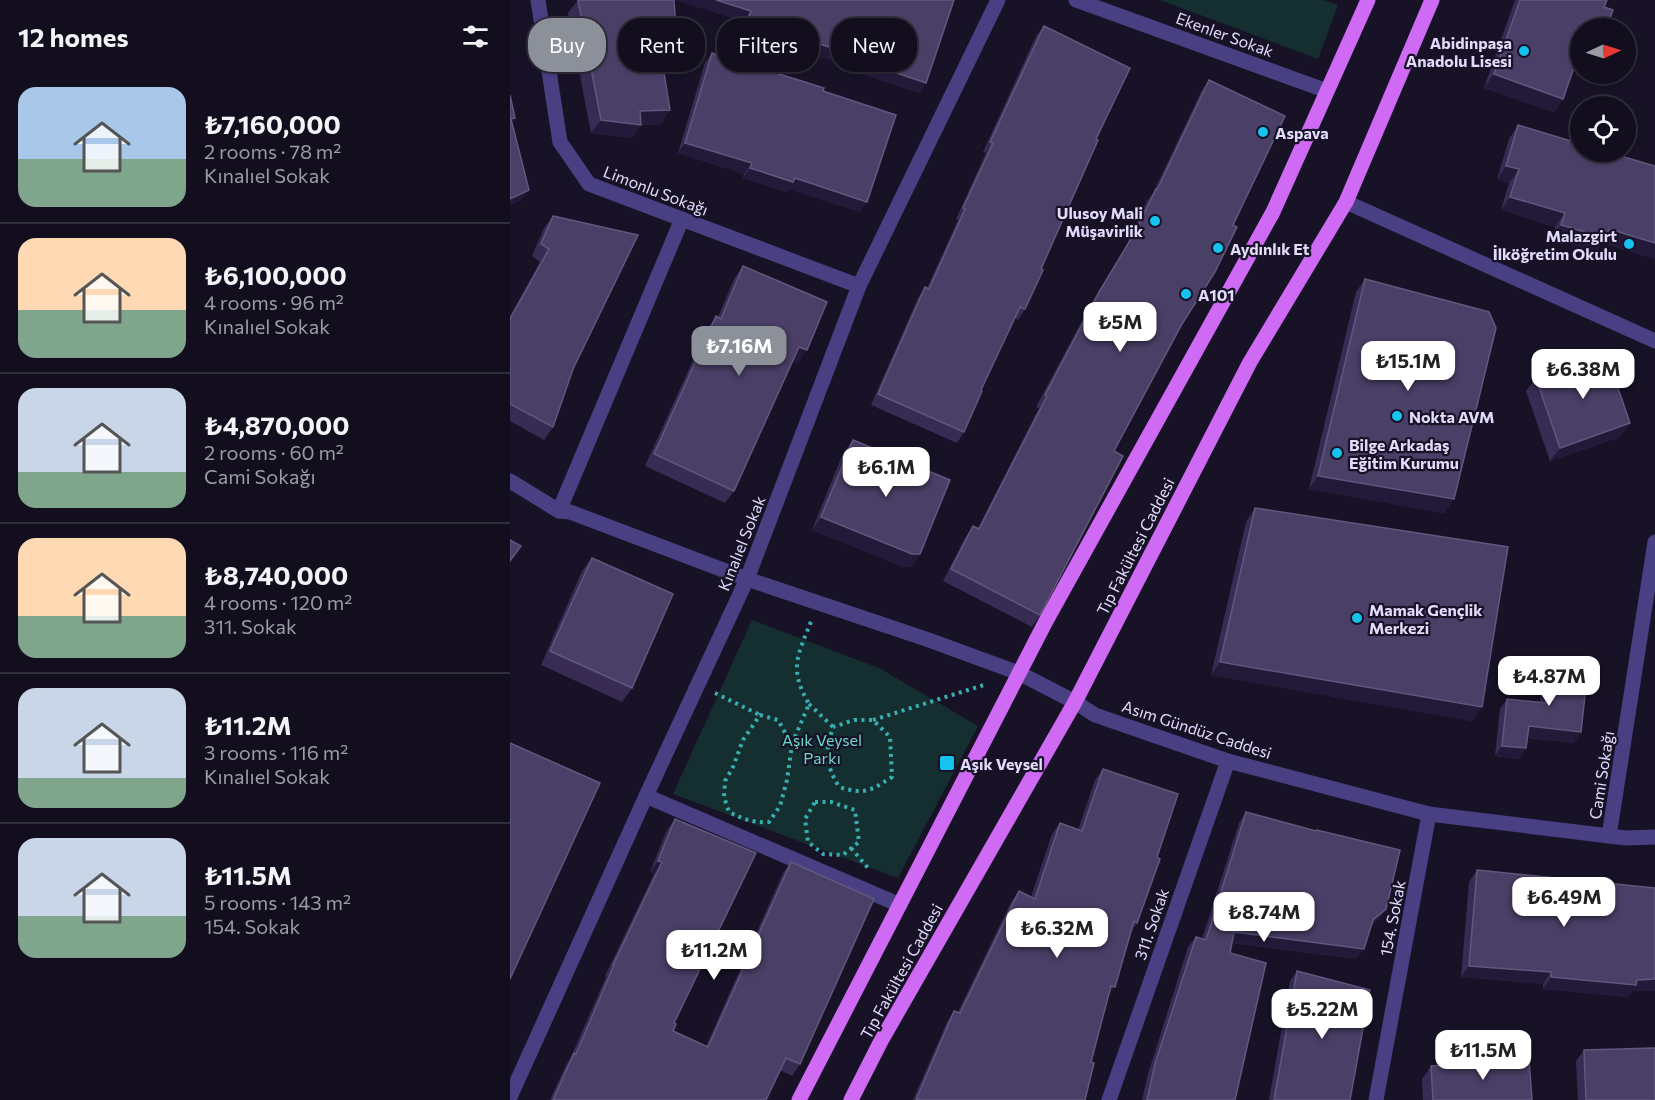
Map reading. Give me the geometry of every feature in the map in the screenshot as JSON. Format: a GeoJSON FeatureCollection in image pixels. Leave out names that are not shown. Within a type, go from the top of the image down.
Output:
{"type":"FeatureCollection","features":[{"type":"Feature","properties":{"kind":"main road"},"geometry":{"type":"LineString","coordinates":[[798,1100],[1019,674],[1273,212],[1368,0]]}},
{"type":"Feature","properties":{"kind":"main road","name":"Tıp Fakültesi Caddesi"},"geometry":{"type":"LineString","coordinates":[[851,1100],[881,1041],[1074,702],[1250,362],[1346,202],[1432,0]]}},
{"type":"Feature","properties":{"kind":"street","name":"Limonlu Sokağı"},"geometry":{"type":"LineString","coordinates":[[538,0],[560,142],[589,184],[859,286]]}},
{"type":"Feature","properties":{"kind":"street","name":"Kınalıel Sokak"},"geometry":{"type":"LineString","coordinates":[[510,1097],[646,795],[747,579],[859,286],[998,0]]}},
{"type":"Feature","properties":{"kind":"street","name":"Ekenler Sokak"},"geometry":{"type":"LineString","coordinates":[[1076,0],[1327,91]]}},
{"type":"Feature","properties":{"kind":"street"},"geometry":{"type":"LineString","coordinates":[[1346,202],[1655,341]]}},
{"type":"Feature","properties":{"kind":"street"},"geometry":{"type":"LineString","coordinates":[[560,511],[682,219]]}},
{"type":"Feature","properties":{"kind":"street","name":"Asım Gündüz Caddesi"},"geometry":{"type":"LineString","coordinates":[[510,481],[560,511],[570,512],[747,579],[926,639],[1019,674],[1095,715],[1228,761],[1429,814],[1609,836],[1655,837]]}},
{"type":"Feature","properties":{"kind":"street","name":"Cami Sokağı"},"geometry":{"type":"LineString","coordinates":[[1609,836],[1655,542]]}},
{"type":"Feature","properties":{"kind":"street","name":"311. Sokak"},"geometry":{"type":"LineString","coordinates":[[1109,1100],[1228,761]]}},
{"type":"Feature","properties":{"kind":"street"},"geometry":{"type":"LineString","coordinates":[[646,795],[900,905]]}},
{"type":"Feature","properties":{"kind":"street","name":"154. Sokak"},"geometry":{"type":"LineString","coordinates":[[1376,1100],[1429,814]]}},
{"type":"Feature","properties":{"kind":"path"},"geometry":{"type":"LineString","coordinates":[[818,603],[796,665],[799,686],[809,704],[833,727]]}},
{"type":"Feature","properties":{"kind":"path"},"geometry":{"type":"LineString","coordinates":[[833,727],[854,720],[873,720],[1019,674]]}},
{"type":"Feature","properties":{"kind":"path"},"geometry":{"type":"LineString","coordinates":[[698,685],[760,715],[778,720],[792,745]]}},
{"type":"Feature","properties":{"kind":"path"},"geometry":{"type":"LineString","coordinates":[[760,715],[743,740],[734,767],[725,781],[724,797],[729,812],[758,823],[769,822],[780,806],[787,780],[792,745],[809,704]]}},
{"type":"Feature","properties":{"kind":"path"},"geometry":{"type":"LineString","coordinates":[[833,727],[826,749],[829,768],[839,787],[855,792],[870,792],[892,777],[890,737],[873,720]]}},
{"type":"Feature","properties":{"kind":"path"},"geometry":{"type":"LineString","coordinates":[[815,802],[831,802],[855,810],[859,842],[843,855],[823,854],[808,842],[805,819],[815,802]]}},
{"type":"Feature","properties":{"kind":"green space"},"geometry":{"type":"Polygon","coordinates":[[[1160,0],[1323,0],[1338,5],[1318,59],[1160,0]]]}},
{"type":"Feature","properties":{"kind":"green space","name":"Aşık Veysel Parkı"},"geometry":{"type":"Polygon","coordinates":[[[752,620],[879,668],[978,726],[898,878],[673,794],[752,620]]]}},
{"type":"Feature","properties":{"kind":"building"},"geometry":{"type":"Polygon","coordinates":[[[578,0],[674,0],[675,18],[618,18],[618,72],[664,72],[670,110],[640,111],[641,125],[601,120],[592,72],[606,72],[606,18],[581,18],[578,0]]]}},
{"type":"Feature","properties":{"kind":"building"},"geometry":{"type":"Polygon","coordinates":[[[716,0],[954,0],[926,83],[894,72],[917,72],[917,18],[831,18],[831,48],[819,44],[819,18],[748,18],[751,11],[716,0]]]}},
{"type":"Feature","properties":{"kind":"building"},"geometry":{"type":"Polygon","coordinates":[[[1520,0],[1607,0],[1604,7],[1613,10],[1610,18],[1570,18],[1570,79],[1563,99],[1494,74],[1520,0]]]}},
{"type":"Feature","properties":{"kind":"building"},"geometry":{"type":"Polygon","coordinates":[[[1044,26],[1130,68],[1096,139],[1098,140],[1041,269],[1043,270],[1025,309],[1020,307],[964,432],[878,394],[925,287],[929,289],[993,143],[990,142],[1044,26]]]}},
{"type":"Feature","properties":{"kind":"building"},"geometry":{"type":"Polygon","coordinates":[[[712,53],[717,55],[717,72],[773,72],[896,115],[867,202],[795,178],[793,182],[750,168],[752,163],[685,143],[712,53]]]}},
{"type":"Feature","properties":{"kind":"building"},"geometry":{"type":"Polygon","coordinates":[[[1209,80],[1285,116],[1233,225],[1237,227],[1215,272],[1182,324],[1114,451],[1123,456],[1040,615],[951,569],[973,526],[979,529],[1099,292],[1157,190],[1209,80]]]}},
{"type":"Feature","properties":{"kind":"building"},"geometry":{"type":"Polygon","coordinates":[[[510,95],[515,118],[511,119],[529,190],[510,199],[510,95]]]}},
{"type":"Feature","properties":{"kind":"building"},"geometry":{"type":"Polygon","coordinates":[[[1518,125],[1570,141],[1570,162],[1636,160],[1655,166],[1655,243],[1609,229],[1606,238],[1561,225],[1565,213],[1510,197],[1519,169],[1506,166],[1518,125]]]}},
{"type":"Feature","properties":{"kind":"building"},"geometry":{"type":"Polygon","coordinates":[[[553,216],[638,235],[573,369],[553,427],[510,404],[510,319],[549,249],[541,244],[553,216]]]}},
{"type":"Feature","properties":{"kind":"building"},"geometry":{"type":"Polygon","coordinates":[[[743,266],[827,302],[807,350],[799,347],[734,491],[654,454],[716,316],[721,319],[743,266]]]}},
{"type":"Feature","properties":{"kind":"building","name":"Nokta AVM"},"geometry":{"type":"Polygon","coordinates":[[[1365,279],[1489,312],[1496,328],[1454,499],[1318,476],[1365,279]]]}},
{"type":"Feature","properties":{"kind":"building"},"geometry":{"type":"Polygon","coordinates":[[[1606,353],[1630,423],[1560,448],[1536,378],[1606,353]]]}},
{"type":"Feature","properties":{"kind":"building"},"geometry":{"type":"Polygon","coordinates":[[[853,440],[950,480],[920,554],[912,554],[821,517],[853,440]]]}},
{"type":"Feature","properties":{"kind":"building","name":"Mamak Gençlik Merkezi"},"geometry":{"type":"Polygon","coordinates":[[[1255,508],[1508,547],[1482,707],[1220,662],[1255,508]]]}},
{"type":"Feature","properties":{"kind":"building"},"geometry":{"type":"Polygon","coordinates":[[[510,540],[521,546],[510,561],[510,540]]]}},
{"type":"Feature","properties":{"kind":"building"},"geometry":{"type":"Polygon","coordinates":[[[592,558],[673,594],[632,688],[550,651],[592,558]]]}},
{"type":"Feature","properties":{"kind":"building"},"geometry":{"type":"Polygon","coordinates":[[[1550,664],[1588,668],[1581,732],[1529,726],[1526,748],[1502,746],[1507,699],[1546,703],[1550,664]]]}},
{"type":"Feature","properties":{"kind":"building"},"geometry":{"type":"Polygon","coordinates":[[[510,743],[600,783],[510,979],[510,743]]]}},
{"type":"Feature","properties":{"kind":"building"},"geometry":{"type":"Polygon","coordinates":[[[1103,769],[1178,794],[1157,857],[1160,859],[1137,923],[1134,921],[1115,987],[1111,986],[1091,1062],[1094,1063],[1085,1100],[916,1100],[954,1011],[960,1013],[1019,891],[1035,899],[1060,823],[1082,831],[1103,769]]]}},
{"type":"Feature","properties":{"kind":"building"},"geometry":{"type":"Polygon","coordinates":[[[1246,812],[1400,850],[1386,909],[1373,920],[1364,949],[1234,932],[1230,953],[1266,963],[1235,1100],[1147,1100],[1155,1064],[1196,937],[1206,940],[1246,812]]]}},
{"type":"Feature","properties":{"kind":"building"},"geometry":{"type":"Polygon","coordinates":[[[675,819],[756,853],[674,1023],[676,1024],[673,1031],[708,1047],[791,862],[874,899],[800,1064],[786,1058],[766,1100],[553,1100],[662,862],[658,861],[675,819]]]}},
{"type":"Feature","properties":{"kind":"building"},"geometry":{"type":"Polygon","coordinates":[[[1477,870],[1655,888],[1655,979],[1637,980],[1636,985],[1551,977],[1551,972],[1469,966],[1477,870]]]}},
{"type":"Feature","properties":{"kind":"building"},"geometry":{"type":"Polygon","coordinates":[[[1297,971],[1370,990],[1350,1100],[1274,1100],[1297,971]]]}},
{"type":"Feature","properties":{"kind":"building"},"geometry":{"type":"Polygon","coordinates":[[[1655,1048],[1655,1100],[1586,1100],[1584,1050],[1655,1048]]]}},
{"type":"Feature","properties":{"kind":"building"},"geometry":{"type":"Polygon","coordinates":[[[1529,1059],[1532,1100],[1433,1100],[1431,1066],[1529,1059]]]}},
{"type":"Feature","properties":{"kind":"place","name":"Abidinpaşa Anadolu Lisesi"},"geometry":{"type":"Point","coordinates":[1524,51]}},
{"type":"Feature","properties":{"kind":"place","name":"Aspava"},"geometry":{"type":"Point","coordinates":[1263,132]}},
{"type":"Feature","properties":{"kind":"place","name":"Ulusoy Mali Müşavirlik"},"geometry":{"type":"Point","coordinates":[1155,221]}},
{"type":"Feature","properties":{"kind":"place","name":"Malazgirt İlköğretim Okulu"},"geometry":{"type":"Point","coordinates":[1629,244]}},
{"type":"Feature","properties":{"kind":"place","name":"Aydınlık Et"},"geometry":{"type":"Point","coordinates":[1218,248]}},
{"type":"Feature","properties":{"kind":"place","name":"A101"},"geometry":{"type":"Point","coordinates":[1186,294]}},
{"type":"Feature","properties":{"kind":"place","name":"Nokta AVM"},"geometry":{"type":"Point","coordinates":[1397,416]}},
{"type":"Feature","properties":{"kind":"place","name":"Bilge Arkadaş Eğitim Kurumu"},"geometry":{"type":"Point","coordinates":[1337,453]}},
{"type":"Feature","properties":{"kind":"place","name":"Mamak Gençlik Merkezi"},"geometry":{"type":"Point","coordinates":[1357,618]}},
{"type":"Feature","properties":{"kind":"place","name":"Aşık Veysel"},"geometry":{"type":"Point","coordinates":[947,763]}}]}
